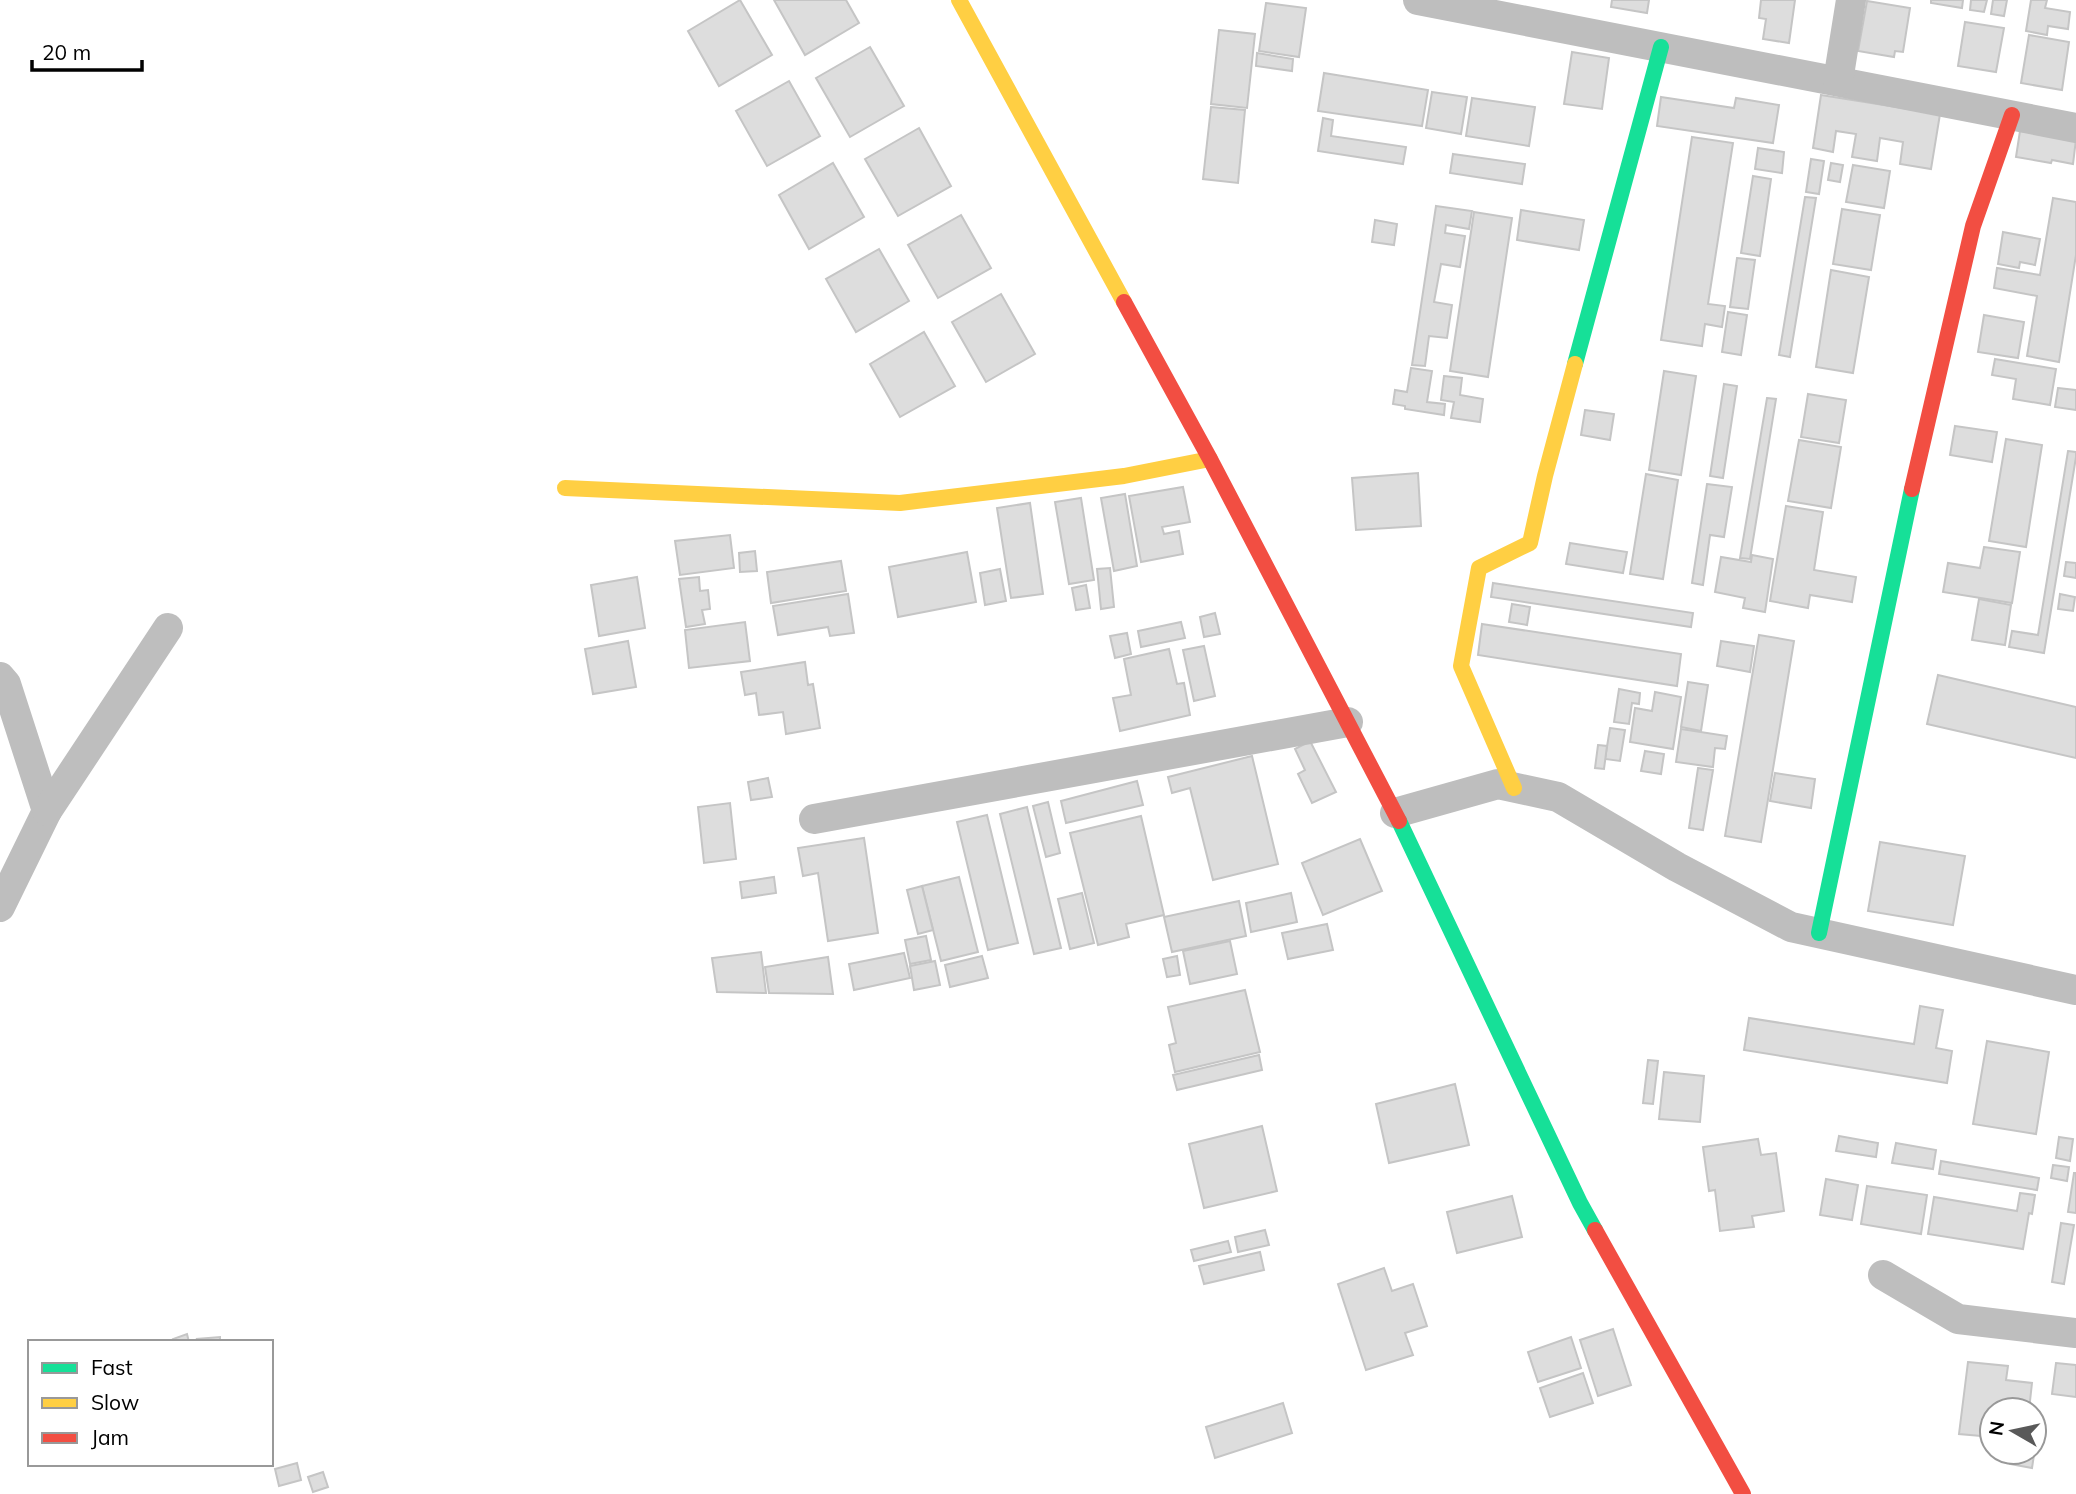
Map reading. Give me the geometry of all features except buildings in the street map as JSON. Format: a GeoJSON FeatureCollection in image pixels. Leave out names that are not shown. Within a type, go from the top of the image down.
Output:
{"type":"FeatureCollection","features":[{"type":"Feature","properties":{"kind":"street"},"geometry":{"type":"LineString","coordinates":[[959,0],[1210,459],[1395,813],[1580,1203],[1744,1494]]}},
{"type":"Feature","properties":{"kind":"street"},"geometry":{"type":"LineString","coordinates":[[1418,0],[1498,8],[1661,47],[2076,128]]}},
{"type":"Feature","properties":{"kind":"street"},"geometry":{"type":"LineString","coordinates":[[1838,81],[1851,0]]}},
{"type":"Feature","properties":{"kind":"street"},"geometry":{"type":"LineString","coordinates":[[1514,788],[1461,666],[1479,568],[1530,543],[1545,477],[1661,47]]}},
{"type":"Feature","properties":{"kind":"street"},"geometry":{"type":"LineString","coordinates":[[1819,933],[1917,464],[1970,239],[2012,116]]}},
{"type":"Feature","properties":{"kind":"street"},"geometry":{"type":"LineString","coordinates":[[565,488],[900,503],[1124,476],[1210,459]]}},
{"type":"Feature","properties":{"kind":"street"},"geometry":{"type":"LineString","coordinates":[[0,907],[47,811],[168,628]]}},
{"type":"Feature","properties":{"kind":"street"},"geometry":{"type":"LineString","coordinates":[[0,677],[6,684],[47,811]]}},
{"type":"Feature","properties":{"kind":"street"},"geometry":{"type":"LineString","coordinates":[[814,819],[1348,722]]}},
{"type":"Feature","properties":{"kind":"street"},"geometry":{"type":"LineString","coordinates":[[1395,813],[1498,784],[1558,797],[1677,867],[1791,927],[2076,990]]}},
{"type":"Feature","properties":{"kind":"street"},"geometry":{"type":"LineString","coordinates":[[1883,1275],[1958,1319],[2076,1333]]}},
{"type":"Feature","properties":{"kind":"traffic: fast"},"geometry":{"type":"LineString","coordinates":[[1575,364],[1661,47]]}},
{"type":"Feature","properties":{"kind":"traffic: fast"},"geometry":{"type":"LineString","coordinates":[[1819,933],[1912,489]]}},
{"type":"Feature","properties":{"kind":"traffic: fast"},"geometry":{"type":"LineString","coordinates":[[1399,821],[1595,1230]]}},
{"type":"Feature","properties":{"kind":"traffic: slow"},"geometry":{"type":"LineString","coordinates":[[959,0],[1124,302]]}},
{"type":"Feature","properties":{"kind":"traffic: slow"},"geometry":{"type":"LineString","coordinates":[[1514,788],[1461,666],[1479,568],[1530,543],[1575,364]]}},
{"type":"Feature","properties":{"kind":"traffic: slow"},"geometry":{"type":"LineString","coordinates":[[565,488],[900,503],[1124,476],[1210,459]]}},
{"type":"Feature","properties":{"kind":"traffic: jam"},"geometry":{"type":"LineString","coordinates":[[1912,489],[1973,226],[2012,115]]}},
{"type":"Feature","properties":{"kind":"traffic: jam"},"geometry":{"type":"LineString","coordinates":[[1124,302],[1210,459],[1399,821]]}},
{"type":"Feature","properties":{"kind":"traffic: jam"},"geometry":{"type":"LineString","coordinates":[[1595,1230],[1743,1494]]}}]}
